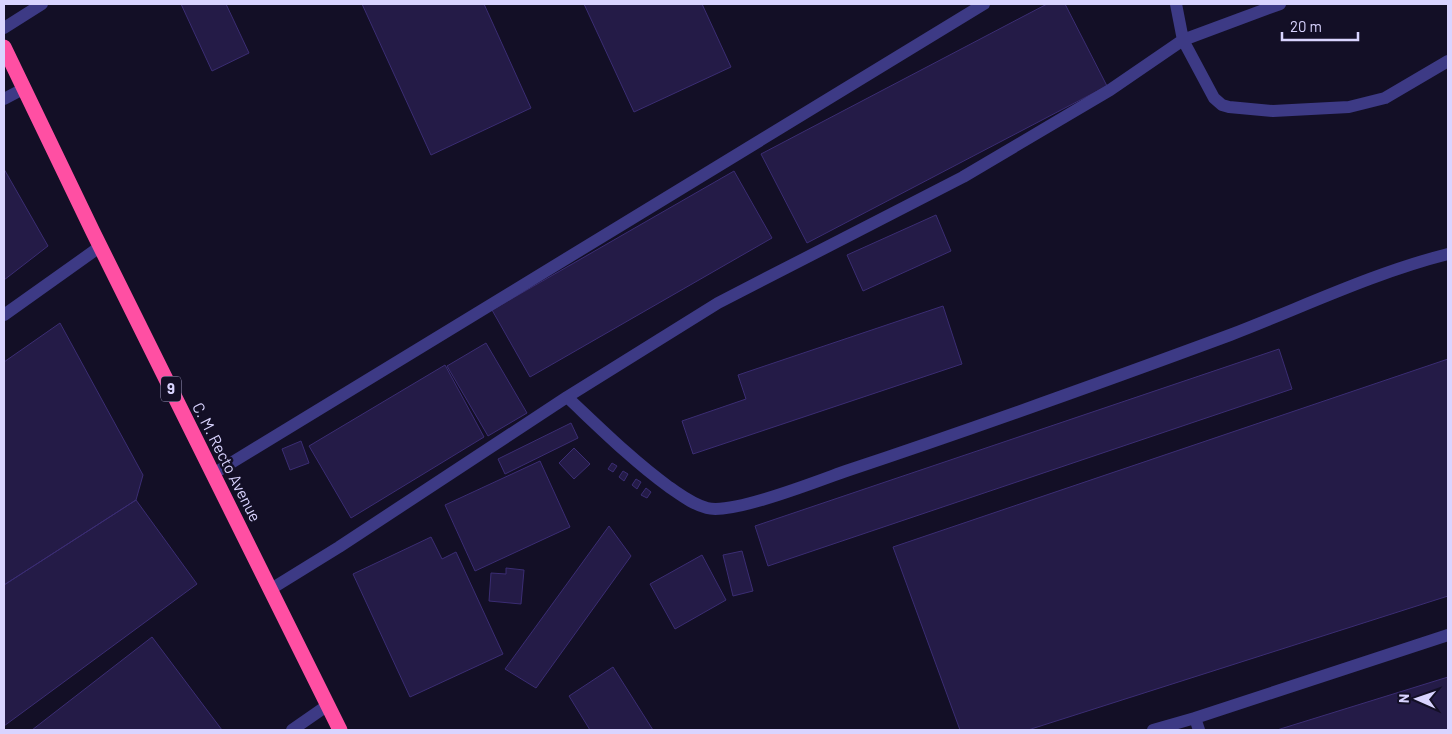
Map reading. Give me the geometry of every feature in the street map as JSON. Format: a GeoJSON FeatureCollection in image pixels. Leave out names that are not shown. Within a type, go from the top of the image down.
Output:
{"type":"FeatureCollection","features":[{"type":"Feature","properties":{"kind":"highway","name":"C. M. Recto Avenue"},"geometry":{"type":"LineString","coordinates":[[4,47],[340,730]]}},
{"type":"Feature","properties":{"kind":"lane"},"geometry":{"type":"LineString","coordinates":[[4,28],[42,4]]}},
{"type":"Feature","properties":{"kind":"lane"},"geometry":{"type":"LineString","coordinates":[[213,474],[984,4]]}},
{"type":"Feature","properties":{"kind":"lane"},"geometry":{"type":"LineString","coordinates":[[1176,4],[1183,40],[1214,98],[1222,105],[1228,107],[1273,111],[1349,107],[1385,98],[1448,62]]}},
{"type":"Feature","properties":{"kind":"lane"},"geometry":{"type":"LineString","coordinates":[[271,589],[567,397],[718,303],[971,172],[1110,90],[1183,40],[1280,4]]}},
{"type":"Feature","properties":{"kind":"lane"},"geometry":{"type":"LineString","coordinates":[[4,99],[23,89]]}},
{"type":"Feature","properties":{"kind":"lane"},"geometry":{"type":"LineString","coordinates":[[4,315],[101,246]]}},
{"type":"Feature","properties":{"kind":"lane"},"geometry":{"type":"LineString","coordinates":[[567,397],[642,468],[691,502],[709,509],[728,509],[909,450],[1267,321],[1365,280],[1448,254]]}},
{"type":"Feature","properties":{"kind":"lane"},"geometry":{"type":"LineString","coordinates":[[1153,730],[1197,724],[1448,636]]}},
{"type":"Feature","properties":{"kind":"lane"},"geometry":{"type":"LineString","coordinates":[[292,730],[328,704]]}},
{"type":"Feature","properties":{"kind":"building"},"geometry":{"type":"Polygon","coordinates":[[[181,4],[226,4],[249,53],[212,71],[181,4]]]}},
{"type":"Feature","properties":{"kind":"building"},"geometry":{"type":"Polygon","coordinates":[[[362,4],[484,4],[531,108],[431,155],[362,4]]]}},
{"type":"Feature","properties":{"kind":"building"},"geometry":{"type":"Polygon","coordinates":[[[584,4],[702,4],[731,67],[634,112],[584,4]]]}},
{"type":"Feature","properties":{"kind":"building"},"geometry":{"type":"Polygon","coordinates":[[[1047,4],[1065,4],[1107,86],[807,243],[761,154],[1047,4]]]}},
{"type":"Feature","properties":{"kind":"building"},"geometry":{"type":"Polygon","coordinates":[[[4,169],[48,246],[4,280],[4,169]]]}},
{"type":"Feature","properties":{"kind":"building"},"geometry":{"type":"Polygon","coordinates":[[[734,171],[772,238],[530,377],[492,310],[734,171]]]}},
{"type":"Feature","properties":{"kind":"building"},"geometry":{"type":"Polygon","coordinates":[[[936,215],[951,251],[863,291],[847,255],[936,215]]]}},
{"type":"Feature","properties":{"kind":"building"},"geometry":{"type":"Polygon","coordinates":[[[943,306],[962,364],[693,454],[682,421],[746,399],[738,375],[943,306]]]}},
{"type":"Feature","properties":{"kind":"building"},"geometry":{"type":"Polygon","coordinates":[[[60,323],[143,475],[136,500],[4,585],[4,362],[60,323]]]}},
{"type":"Feature","properties":{"kind":"building"},"geometry":{"type":"Polygon","coordinates":[[[486,343],[527,413],[488,436],[447,366],[486,343]]]}},
{"type":"Feature","properties":{"kind":"building"},"geometry":{"type":"Polygon","coordinates":[[[1279,349],[1292,389],[768,566],[755,526],[1279,349]]]}},
{"type":"Feature","properties":{"kind":"building"},"geometry":{"type":"Polygon","coordinates":[[[1448,359],[1448,596],[1028,730],[960,730],[893,547],[1448,359]]]}},
{"type":"Feature","properties":{"kind":"building"},"geometry":{"type":"Polygon","coordinates":[[[445,365],[484,437],[351,518],[309,446],[445,365]]]}},
{"type":"Feature","properties":{"kind":"building"},"geometry":{"type":"Polygon","coordinates":[[[571,423],[578,438],[505,474],[498,459],[571,423]]]}},
{"type":"Feature","properties":{"kind":"building"},"geometry":{"type":"Polygon","coordinates":[[[301,441],[309,463],[290,470],[282,449],[301,441]]]}},
{"type":"Feature","properties":{"kind":"building"},"geometry":{"type":"Polygon","coordinates":[[[574,448],[590,464],[574,479],[559,463],[574,448]]]}},
{"type":"Feature","properties":{"kind":"building"},"geometry":{"type":"Polygon","coordinates":[[[540,461],[570,527],[475,571],[445,505],[540,461]]]}},
{"type":"Feature","properties":{"kind":"building"},"geometry":{"type":"Polygon","coordinates":[[[612,463],[617,466],[613,472],[608,469],[612,463]]]}},
{"type":"Feature","properties":{"kind":"building"},"geometry":{"type":"Polygon","coordinates":[[[623,471],[628,474],[624,481],[619,477],[623,471]]]}},
{"type":"Feature","properties":{"kind":"building"},"geometry":{"type":"Polygon","coordinates":[[[636,479],[641,482],[637,489],[632,485],[636,479]]]}},
{"type":"Feature","properties":{"kind":"building"},"geometry":{"type":"Polygon","coordinates":[[[646,488],[651,492],[647,498],[641,495],[646,488]]]}},
{"type":"Feature","properties":{"kind":"building"},"geometry":{"type":"Polygon","coordinates":[[[136,500],[197,584],[4,726],[4,585],[136,500]]]}},
{"type":"Feature","properties":{"kind":"building"},"geometry":{"type":"Polygon","coordinates":[[[609,526],[631,556],[536,688],[505,669],[609,526]]]}},
{"type":"Feature","properties":{"kind":"building"},"geometry":{"type":"Polygon","coordinates":[[[431,537],[442,559],[456,552],[503,654],[410,697],[353,574],[431,537]]]}},
{"type":"Feature","properties":{"kind":"building"},"geometry":{"type":"Polygon","coordinates":[[[742,551],[753,591],[733,596],[723,555],[742,551]]]}},
{"type":"Feature","properties":{"kind":"building"},"geometry":{"type":"Polygon","coordinates":[[[702,555],[726,600],[675,629],[650,584],[702,555]]]}},
{"type":"Feature","properties":{"kind":"building"},"geometry":{"type":"Polygon","coordinates":[[[506,568],[524,570],[521,604],[489,601],[491,573],[506,574],[506,568]]]}},
{"type":"Feature","properties":{"kind":"building"},"geometry":{"type":"Polygon","coordinates":[[[152,637],[222,730],[32,730],[152,637]]]}},
{"type":"Feature","properties":{"kind":"building"},"geometry":{"type":"Polygon","coordinates":[[[613,667],[653,730],[590,730],[569,696],[613,667]]]}},
{"type":"Feature","properties":{"kind":"building"},"geometry":{"type":"Polygon","coordinates":[[[1448,677],[1448,730],[1277,730],[1448,677]]]}}]}
